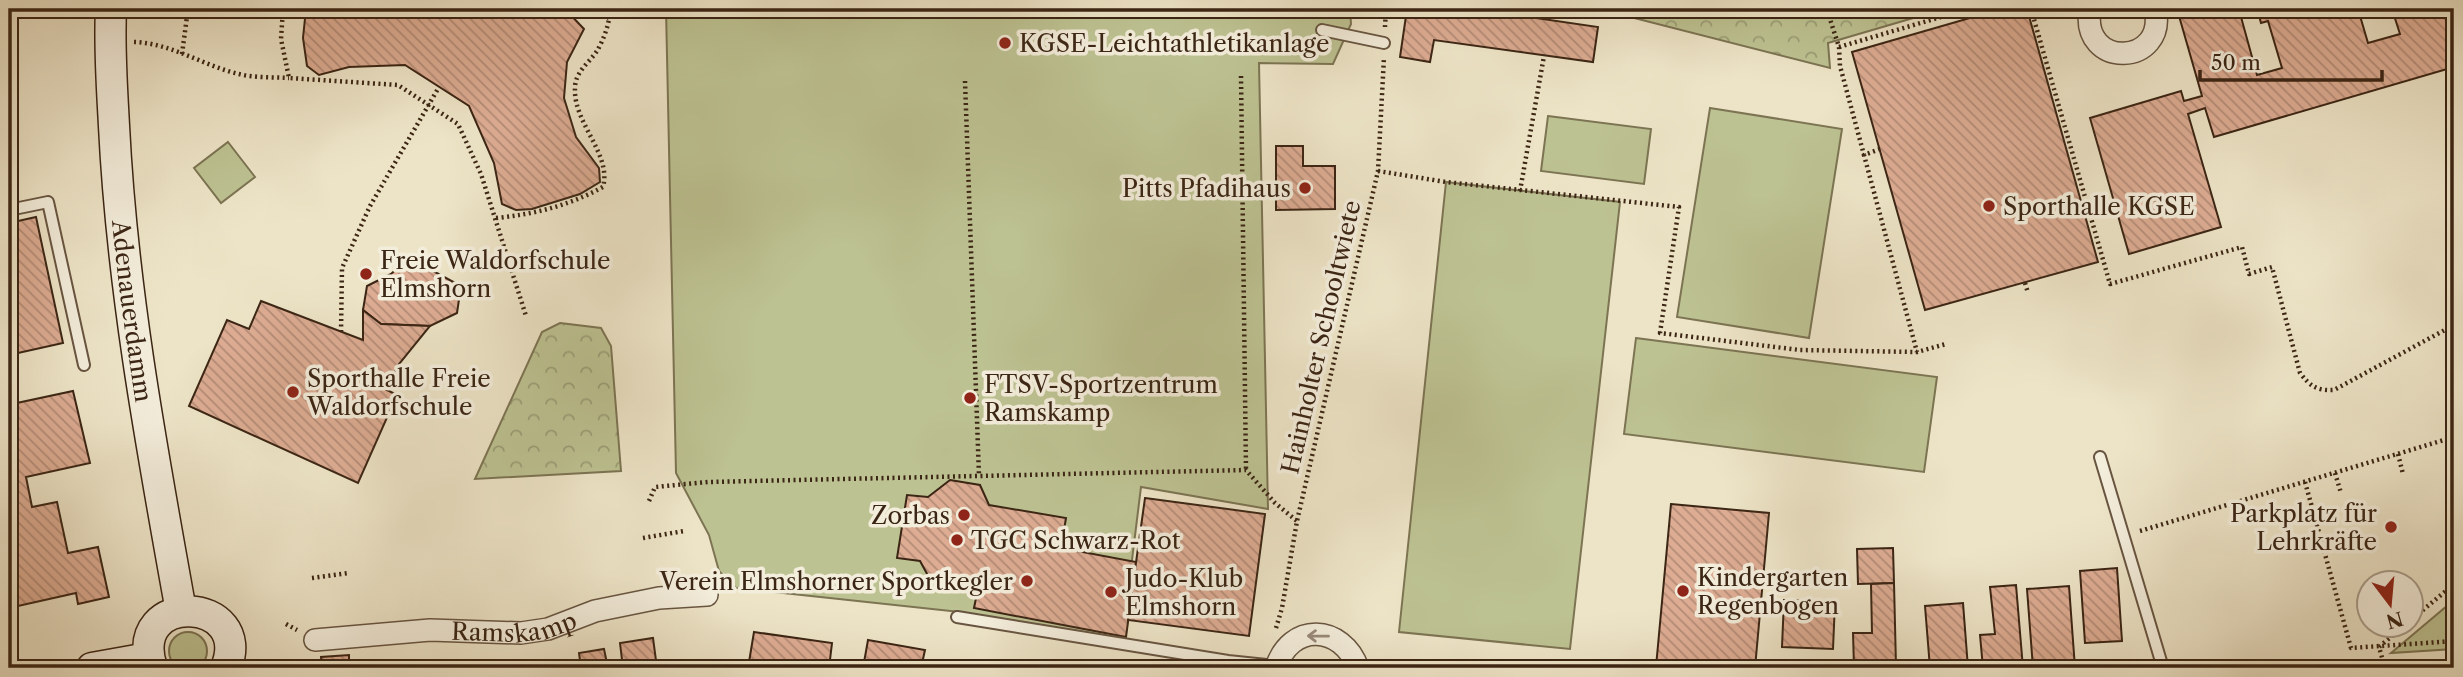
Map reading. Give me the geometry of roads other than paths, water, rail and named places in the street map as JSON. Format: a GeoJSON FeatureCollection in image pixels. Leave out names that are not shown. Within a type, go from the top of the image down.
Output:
{"type":"FeatureCollection","features":[{"type":"Feature","properties":{"kind":"street","name":"Adenauerdamm"},"geometry":{"type":"LineString","coordinates":[[111,9],[116,177],[131,321],[181,611]]}},
{"type":"Feature","properties":{"kind":"street"},"geometry":{"type":"LineString","coordinates":[[2090,9],[2088,22],[2091,35],[2100,46],[2110,52],[2122,54],[2136,52],[2147,44],[2155,33],[2158,19],[2155,9]]}},
{"type":"Feature","properties":{"kind":"street","name":"Ramskamp"},"geometry":{"type":"LineString","coordinates":[[315,640],[430,630],[521,633],[548,629],[595,611],[659,598],[707,595]]}},
{"type":"Feature","properties":{"kind":"street"},"geometry":{"type":"LineString","coordinates":[[92,668],[150,663],[148,645],[152,633],[169,615],[194,610],[207,614],[226,632],[230,644],[230,660],[226,668]]}},
{"type":"Feature","properties":{"kind":"street"},"geometry":{"type":"LineString","coordinates":[[1272,667],[1295,640],[1310,635],[1326,635],[1341,642],[1353,654],[1358,668]]}},
{"type":"Feature","properties":{"kind":"lane"},"geometry":{"type":"LineString","coordinates":[[1322,30],[1384,43]]}},
{"type":"Feature","properties":{"kind":"lane"},"geometry":{"type":"LineString","coordinates":[[9,210],[48,202],[84,365]]}},
{"type":"Feature","properties":{"kind":"lane"},"geometry":{"type":"LineString","coordinates":[[2100,457],[2163,668]]}},
{"type":"Feature","properties":{"kind":"lane"},"geometry":{"type":"LineString","coordinates":[[957,617],[1272,667]]}},
{"type":"Feature","properties":{"kind":"place","name":"KGSE-Leichtathletikanlage"},"geometry":{"type":"Point","coordinates":[1005,43]}},
{"type":"Feature","properties":{"kind":"place","name":"Pitts Pfadihaus"},"geometry":{"type":"Point","coordinates":[1305,188]}},
{"type":"Feature","properties":{"kind":"place","name":"Sporthalle KGSE"},"geometry":{"type":"Point","coordinates":[1989,206]}},
{"type":"Feature","properties":{"kind":"place","name":"Freie Waldorfschule Elmshorn"},"geometry":{"type":"Point","coordinates":[366,274]}},
{"type":"Feature","properties":{"kind":"place","name":"Sporthalle Freie Waldorfschule"},"geometry":{"type":"Point","coordinates":[293,392]}},
{"type":"Feature","properties":{"kind":"place","name":"FTSV-Sportzentrum Ramskamp"},"geometry":{"type":"Point","coordinates":[970,398]}},
{"type":"Feature","properties":{"kind":"place","name":"Zorbas"},"geometry":{"type":"Point","coordinates":[964,515]}},
{"type":"Feature","properties":{"kind":"place","name":"Parkplatz für Lehrkräfte"},"geometry":{"type":"Point","coordinates":[2391,527]}},
{"type":"Feature","properties":{"kind":"place","name":"TGC Schwarz-Rot"},"geometry":{"type":"Point","coordinates":[957,540]}},
{"type":"Feature","properties":{"kind":"place","name":"Verein Elmshorner Sportkegler"},"geometry":{"type":"Point","coordinates":[1027,581]}},
{"type":"Feature","properties":{"kind":"place","name":"Kindergarten Regenbogen"},"geometry":{"type":"Point","coordinates":[1683,591]}},
{"type":"Feature","properties":{"kind":"place","name":"Judo-Klub Elmshorn"},"geometry":{"type":"Point","coordinates":[1111,592]}}]}
